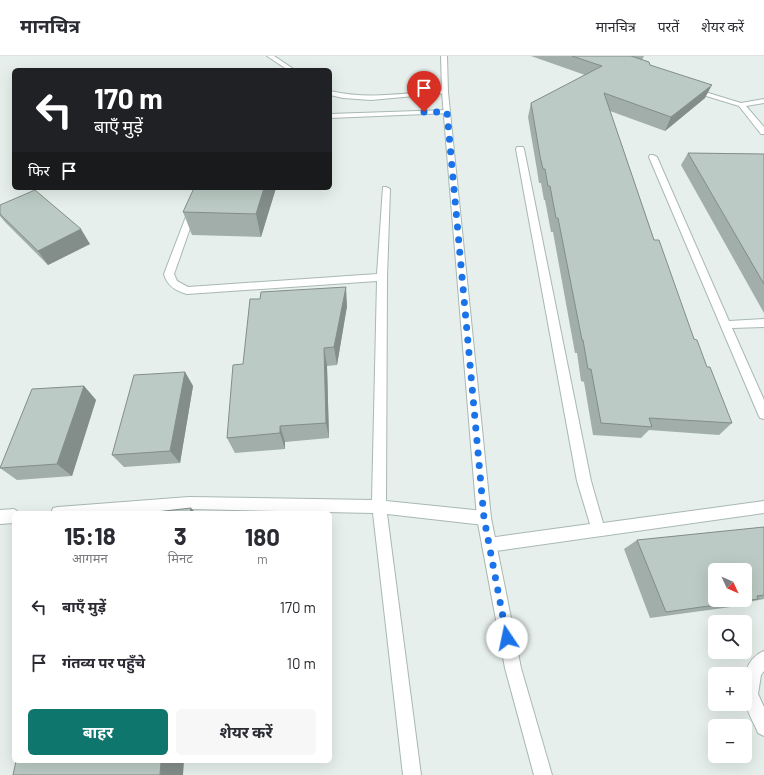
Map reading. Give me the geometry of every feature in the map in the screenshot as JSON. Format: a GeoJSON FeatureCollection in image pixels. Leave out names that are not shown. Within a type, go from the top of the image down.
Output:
{"type":"FeatureCollection","features":[{"type":"Feature","properties":{"kind":"street"},"geometry":{"type":"LineString","coordinates":[[270,56],[289,68]]}},
{"type":"Feature","properties":{"kind":"street"},"geometry":{"type":"LineString","coordinates":[[444,56],[445,92],[484,518],[513,668],[543,775]]}},
{"type":"Feature","properties":{"kind":"street"},"geometry":{"type":"LineString","coordinates":[[684,87],[741,105],[764,101]]}},
{"type":"Feature","properties":{"kind":"street"},"geometry":{"type":"LineString","coordinates":[[332,93],[352,97],[369,97],[445,92]]}},
{"type":"Feature","properties":{"kind":"street"},"geometry":{"type":"LineString","coordinates":[[741,105],[764,132]]}},
{"type":"Feature","properties":{"kind":"street"},"geometry":{"type":"LineString","coordinates":[[332,116],[447,112]]}},
{"type":"Feature","properties":{"kind":"street"},"geometry":{"type":"LineString","coordinates":[[520,149],[584,481],[598,530]]}},
{"type":"Feature","properties":{"kind":"street"},"geometry":{"type":"LineString","coordinates":[[653,157],[764,414]]}},
{"type":"Feature","properties":{"kind":"street"},"geometry":{"type":"LineString","coordinates":[[386,189],[382,277],[379,507],[412,775]]}},
{"type":"Feature","properties":{"kind":"street"},"geometry":{"type":"LineString","coordinates":[[191,214],[170,274],[170,281],[177,287],[187,291],[382,277]]}},
{"type":"Feature","properties":{"kind":"street"},"geometry":{"type":"LineString","coordinates":[[725,325],[764,323]]}},
{"type":"Feature","properties":{"kind":"street"},"geometry":{"type":"LineString","coordinates":[[84,511],[189,503],[379,507],[484,518]]}},
{"type":"Feature","properties":{"kind":"street"},"geometry":{"type":"LineString","coordinates":[[489,545],[764,507]]}},
{"type":"Feature","properties":{"kind":"street"},"geometry":{"type":"LineString","coordinates":[[0,517],[12,516]]}},
{"type":"Feature","properties":{"kind":"street"},"geometry":{"type":"LineString","coordinates":[[764,659],[753,671],[750,694],[764,727]]}},
{"type":"Feature","properties":{"kind":"building"},"geometry":{"type":"Polygon","coordinates":[[[572,56],[631,56],[649,62],[650,65],[712,85],[671,117],[604,93],[654,240],[659,240],[694,339],[697,340],[707,367],[710,367],[732,423],[649,418],[652,427],[601,423],[591,369],[588,369],[558,218],[556,218],[550,186],[548,186],[545,169],[543,169],[540,156],[531,103],[602,66],[572,56]]]}},
{"type":"Feature","properties":{"kind":"building"},"geometry":{"type":"Polygon","coordinates":[[[688,153],[764,154],[764,284],[688,153]]]}},
{"type":"Feature","properties":{"kind":"building"},"geometry":{"type":"Polygon","coordinates":[[[35,190],[81,229],[38,251],[0,214],[0,205],[35,190]]]}},
{"type":"Feature","properties":{"kind":"building"},"geometry":{"type":"Polygon","coordinates":[[[193,190],[263,190],[256,214],[183,212],[193,190]]]}},
{"type":"Feature","properties":{"kind":"building"},"geometry":{"type":"Polygon","coordinates":[[[346,287],[334,347],[324,348],[326,423],[280,426],[280,433],[227,438],[233,365],[243,364],[250,299],[260,299],[261,292],[346,287]]]}},
{"type":"Feature","properties":{"kind":"building"},"geometry":{"type":"Polygon","coordinates":[[[185,372],[170,451],[112,455],[134,375],[185,372]]]}},
{"type":"Feature","properties":{"kind":"building"},"geometry":{"type":"Polygon","coordinates":[[[84,386],[57,464],[0,468],[32,389],[84,386]]]}},
{"type":"Feature","properties":{"kind":"building"},"geometry":{"type":"Polygon","coordinates":[[[191,508],[190,511],[165,511],[191,508]]]}},
{"type":"Feature","properties":{"kind":"building"},"geometry":{"type":"Polygon","coordinates":[[[764,527],[764,595],[757,596],[758,599],[752,600],[752,563],[708,563],[708,606],[666,612],[637,540],[764,527]]]}},
{"type":"Feature","properties":{"kind":"building"},"geometry":{"type":"Polygon","coordinates":[[[16,763],[161,763],[160,775],[13,775],[16,763]]]}},
{"type":"Feature","properties":{"kind":"route"},"geometry":{"type":"LineString","coordinates":[[424,112],[447,112],[484,518],[507,638]]}}]}
